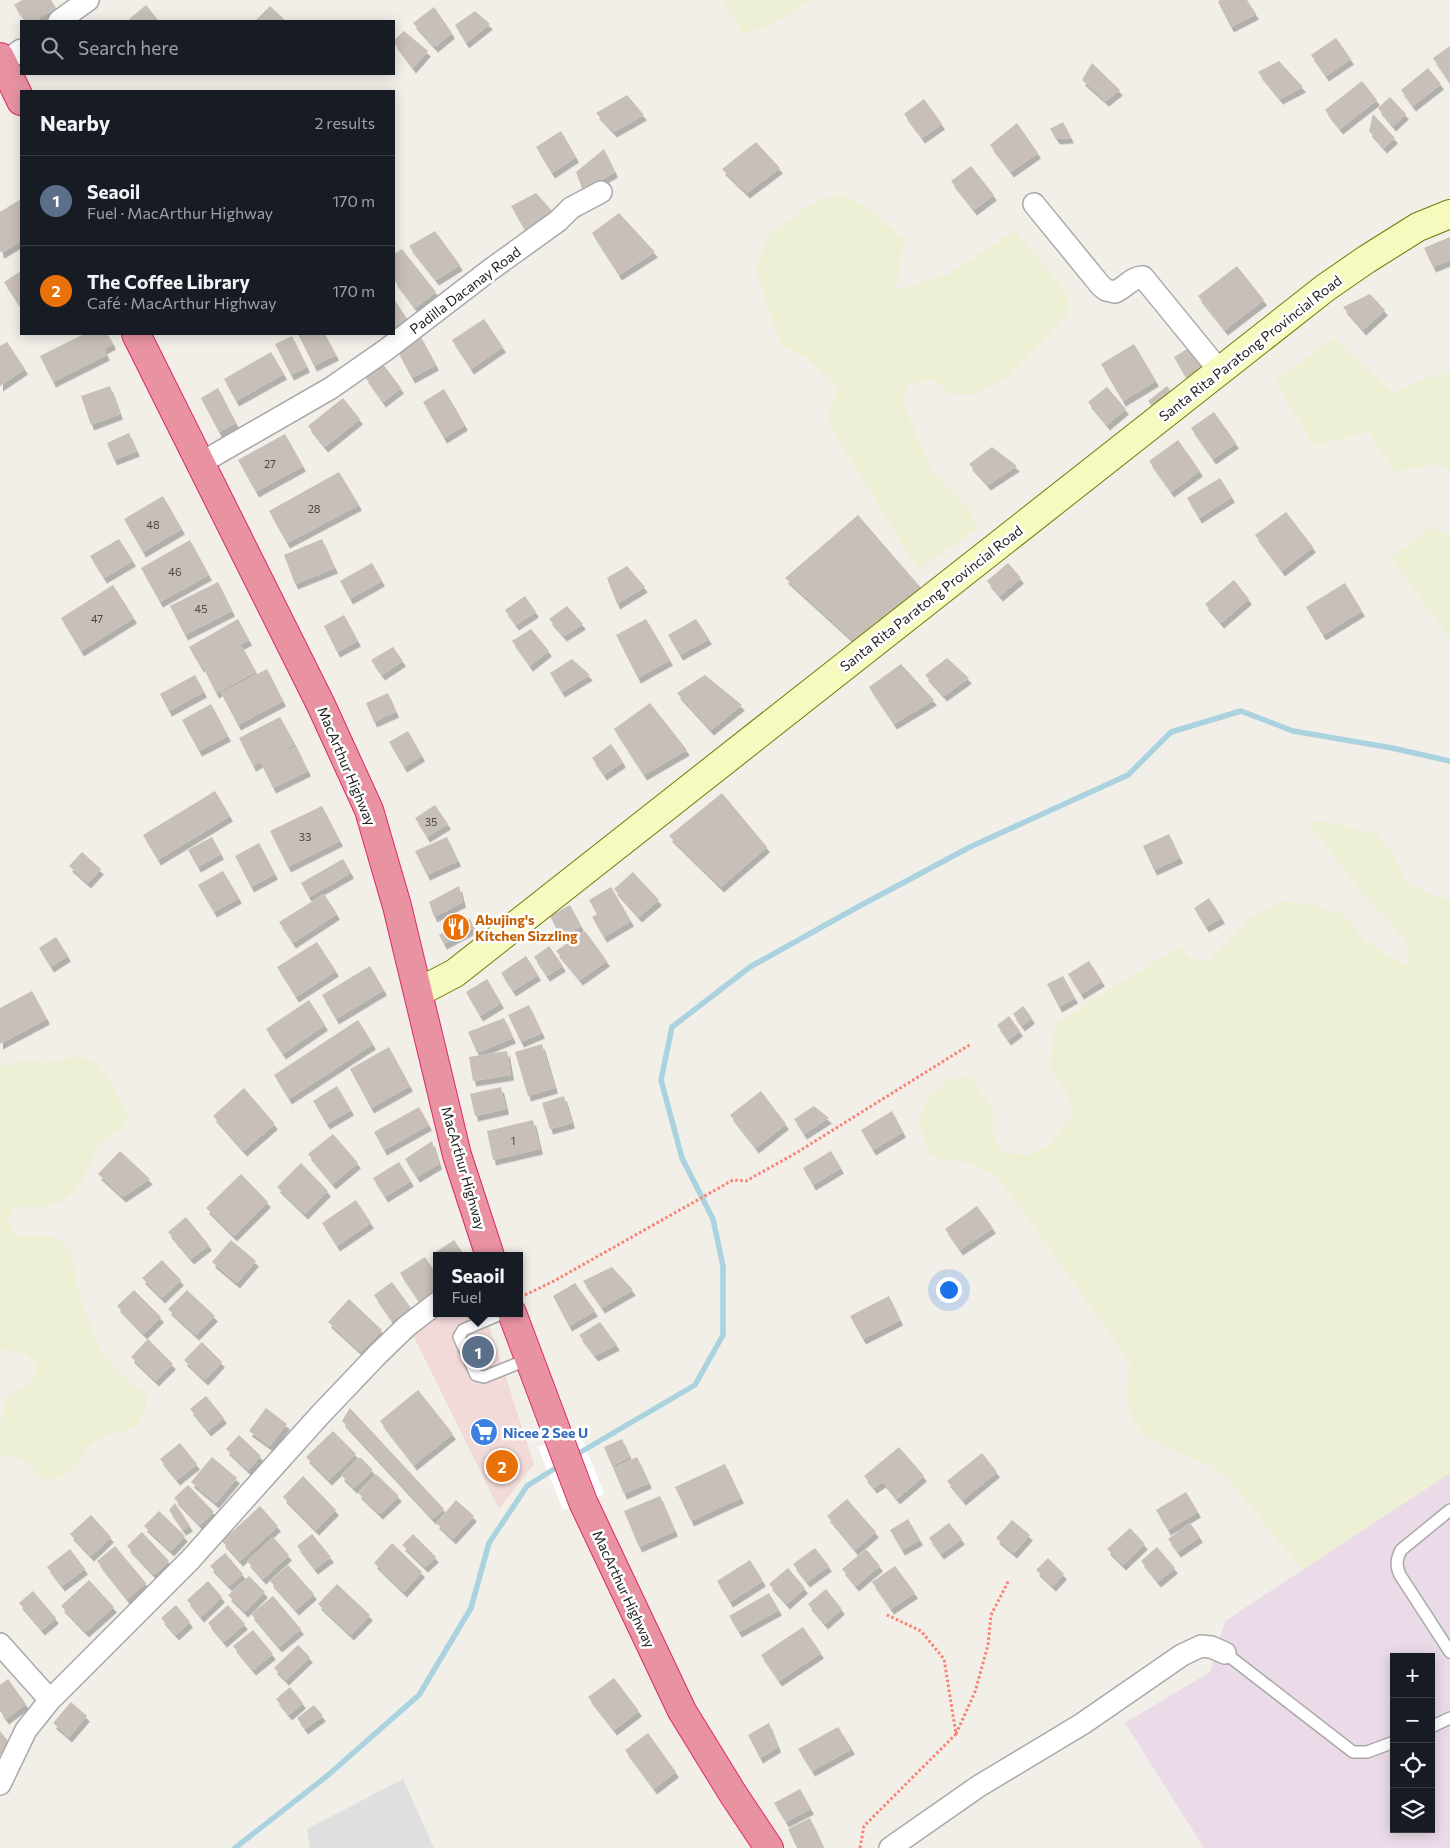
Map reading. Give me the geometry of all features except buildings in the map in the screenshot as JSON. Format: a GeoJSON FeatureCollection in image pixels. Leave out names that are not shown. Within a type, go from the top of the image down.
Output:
{"type":"FeatureCollection","features":[{"type":"Feature","properties":{"kind":"highway"},"geometry":{"type":"LineString","coordinates":[[8,57],[20,97]]}},
{"type":"Feature","properties":{"kind":"highway","name":"MacArthur Highway"},"geometry":{"type":"LineString","coordinates":[[136,335],[199,464],[321,705],[369,810],[397,906],[419,992],[457,1156],[489,1252]]}},
{"type":"Feature","properties":{"kind":"highway","name":"MacArthur Highway"},"geometry":{"type":"LineString","coordinates":[[513,1317],[583,1502],[682,1710],[733,1794],[769,1848]]}},
{"type":"Feature","properties":{"kind":"street"},"geometry":{"type":"LineString","coordinates":[[60,20],[88,0]]}},
{"type":"Feature","properties":{"kind":"street","name":"Padilla Dacanay Road"},"geometry":{"type":"LineString","coordinates":[[199,464],[330,388],[386,349],[558,221],[571,208],[602,192]]}},
{"type":"Feature","properties":{"kind":"street"},"geometry":{"type":"LineString","coordinates":[[1034,204],[1106,290],[1115,292],[1135,278],[1143,277],[1219,370]]}},
{"type":"Feature","properties":{"kind":"street","name":"Santa Rita Paratong Provincial Road"},"geometry":{"type":"LineString","coordinates":[[419,992],[455,973],[1325,288],[1367,258],[1418,227],[1450,214]]}},
{"type":"Feature","properties":{"kind":"street"},"geometry":{"type":"LineString","coordinates":[[0,1784],[26,1730],[50,1700],[190,1560],[319,1416],[377,1355],[407,1326],[433,1306]]}},
{"type":"Feature","properties":{"kind":"street"},"geometry":{"type":"LineString","coordinates":[[0,1644],[50,1700]]}},
{"type":"Feature","properties":{"kind":"street"},"geometry":{"type":"LineString","coordinates":[[890,1848],[979,1786],[1082,1724],[1182,1655],[1201,1646],[1211,1647],[1225,1653]]}},
{"type":"Feature","properties":{"kind":"lane"},"geometry":{"type":"LineString","coordinates":[[494,1317],[463,1330],[459,1337],[476,1375],[484,1377],[528,1359]]}},
{"type":"Feature","properties":{"kind":"lane"},"geometry":{"type":"LineString","coordinates":[[1450,1510],[1401,1550],[1397,1566],[1400,1575],[1450,1652]]}},
{"type":"Feature","properties":{"kind":"lane"},"geometry":{"type":"LineString","coordinates":[[1225,1653],[1353,1752],[1366,1752],[1391,1743]]}},
{"type":"Feature","properties":{"kind":"lane"},"geometry":{"type":"LineString","coordinates":[[1435,1725],[1450,1718]]}},
{"type":"Feature","properties":{"kind":"path"},"geometry":{"type":"LineString","coordinates":[[523,1296],[554,1281],[733,1180],[746,1180],[796,1153],[971,1044]]}},
{"type":"Feature","properties":{"kind":"path"},"geometry":{"type":"LineString","coordinates":[[860,1848],[864,1826],[956,1734],[975,1692],[988,1645],[991,1615],[1009,1580]]}},
{"type":"Feature","properties":{"kind":"path"},"geometry":{"type":"LineString","coordinates":[[885,1614],[921,1631],[944,1659],[956,1734]]}},
{"type":"Feature","properties":{"kind":"shaded area"},"geometry":{"type":"Polygon","coordinates":[[[433,1315],[433,1317],[486,1317],[534,1464],[499,1509],[410,1329],[433,1315]]]}},
{"type":"Feature","properties":{"kind":"shaded area"},"geometry":{"type":"Polygon","coordinates":[[[1450,1473],[1450,1848],[1204,1848],[1125,1723],[1210,1672],[1225,1621],[1450,1473]]]}},
{"type":"Feature","properties":{"kind":"shaded area"},"geometry":{"type":"Polygon","coordinates":[[[403,1779],[434,1848],[310,1848],[307,1829],[403,1779]]]}},
{"type":"Feature","properties":{"kind":"green space"},"geometry":{"type":"Polygon","coordinates":[[[722,0],[812,0],[768,27],[742,33],[722,0]]]}},
{"type":"Feature","properties":{"kind":"green space"},"geometry":{"type":"Polygon","coordinates":[[[839,193],[866,206],[905,239],[895,290],[947,275],[1015,230],[1066,292],[1070,312],[1010,375],[975,394],[952,394],[932,380],[909,384],[902,399],[932,473],[970,511],[977,529],[918,570],[833,431],[828,415],[838,388],[807,359],[780,344],[755,268],[770,234],[803,209],[839,193]]]}},
{"type":"Feature","properties":{"kind":"green space"},"geometry":{"type":"Polygon","coordinates":[[[1334,337],[1393,393],[1426,378],[1450,373],[1450,472],[1438,464],[1394,472],[1369,432],[1314,446],[1275,381],[1334,337]]]}},
{"type":"Feature","properties":{"kind":"green space"},"geometry":{"type":"Polygon","coordinates":[[[1431,527],[1450,537],[1450,639],[1391,558],[1431,527]]]}},
{"type":"Feature","properties":{"kind":"green space"},"geometry":{"type":"Polygon","coordinates":[[[1308,822],[1329,822],[1377,834],[1394,857],[1407,884],[1437,897],[1450,899],[1450,1473],[1302,1570],[1231,1482],[1211,1465],[1178,1453],[1144,1436],[1131,1416],[1127,1399],[1130,1363],[1028,1218],[995,1175],[967,1163],[931,1157],[918,1122],[928,1098],[948,1079],[969,1077],[993,1111],[993,1133],[1001,1152],[1026,1155],[1049,1145],[1074,1112],[1064,1087],[1049,1067],[1056,1024],[1122,981],[1180,947],[1190,958],[1208,962],[1248,920],[1280,901],[1312,904],[1344,915],[1366,942],[1407,965],[1409,946],[1391,923],[1358,889],[1308,822]]]}},
{"type":"Feature","properties":{"kind":"green space"},"geometry":{"type":"Polygon","coordinates":[[[78,1056],[93,1061],[104,1073],[128,1114],[124,1129],[109,1137],[97,1149],[83,1179],[60,1203],[43,1207],[15,1207],[8,1222],[16,1235],[48,1236],[63,1242],[72,1254],[77,1286],[87,1317],[101,1350],[121,1375],[146,1394],[146,1410],[137,1425],[123,1432],[107,1435],[92,1444],[72,1470],[58,1479],[41,1479],[32,1466],[18,1458],[0,1455],[0,1426],[6,1398],[33,1380],[37,1365],[25,1354],[0,1349],[0,1067],[16,1062],[32,1060],[47,1063],[78,1056]]]}},
{"type":"Feature","properties":{"kind":"pier"},"geometry":{"type":"Polygon","coordinates":[[[579,1431],[604,1494],[563,1510],[538,1447],[579,1431]]]}},
{"type":"Feature","properties":{"kind":"waterway"},"geometry":{"type":"LineString","coordinates":[[574,1456],[695,1385],[723,1335],[723,1266],[713,1219],[682,1158],[661,1080],[672,1027],[750,967],[854,909],[970,847],[1128,775],[1171,732],[1241,711],[1293,731],[1392,748],[1450,761]]}},
{"type":"Feature","properties":{"kind":"waterway"},"geometry":{"type":"LineString","coordinates":[[235,1848],[327,1776],[419,1695],[471,1608],[489,1543],[527,1486],[562,1464]]}},
{"type":"Feature","properties":{"kind":"place","name":"Abujing's Kitchen Sizzling"},"geometry":{"type":"Point","coordinates":[456,927]}},
{"type":"Feature","properties":{"kind":"place","name":"Seaoil"},"geometry":{"type":"Point","coordinates":[478,1352]}},
{"type":"Feature","properties":{"kind":"place","name":"Nicee 2 See U"},"geometry":{"type":"Point","coordinates":[484,1432]}},
{"type":"Feature","properties":{"kind":"place","name":"The Coffee Library"},"geometry":{"type":"Point","coordinates":[502,1466]}}]}
